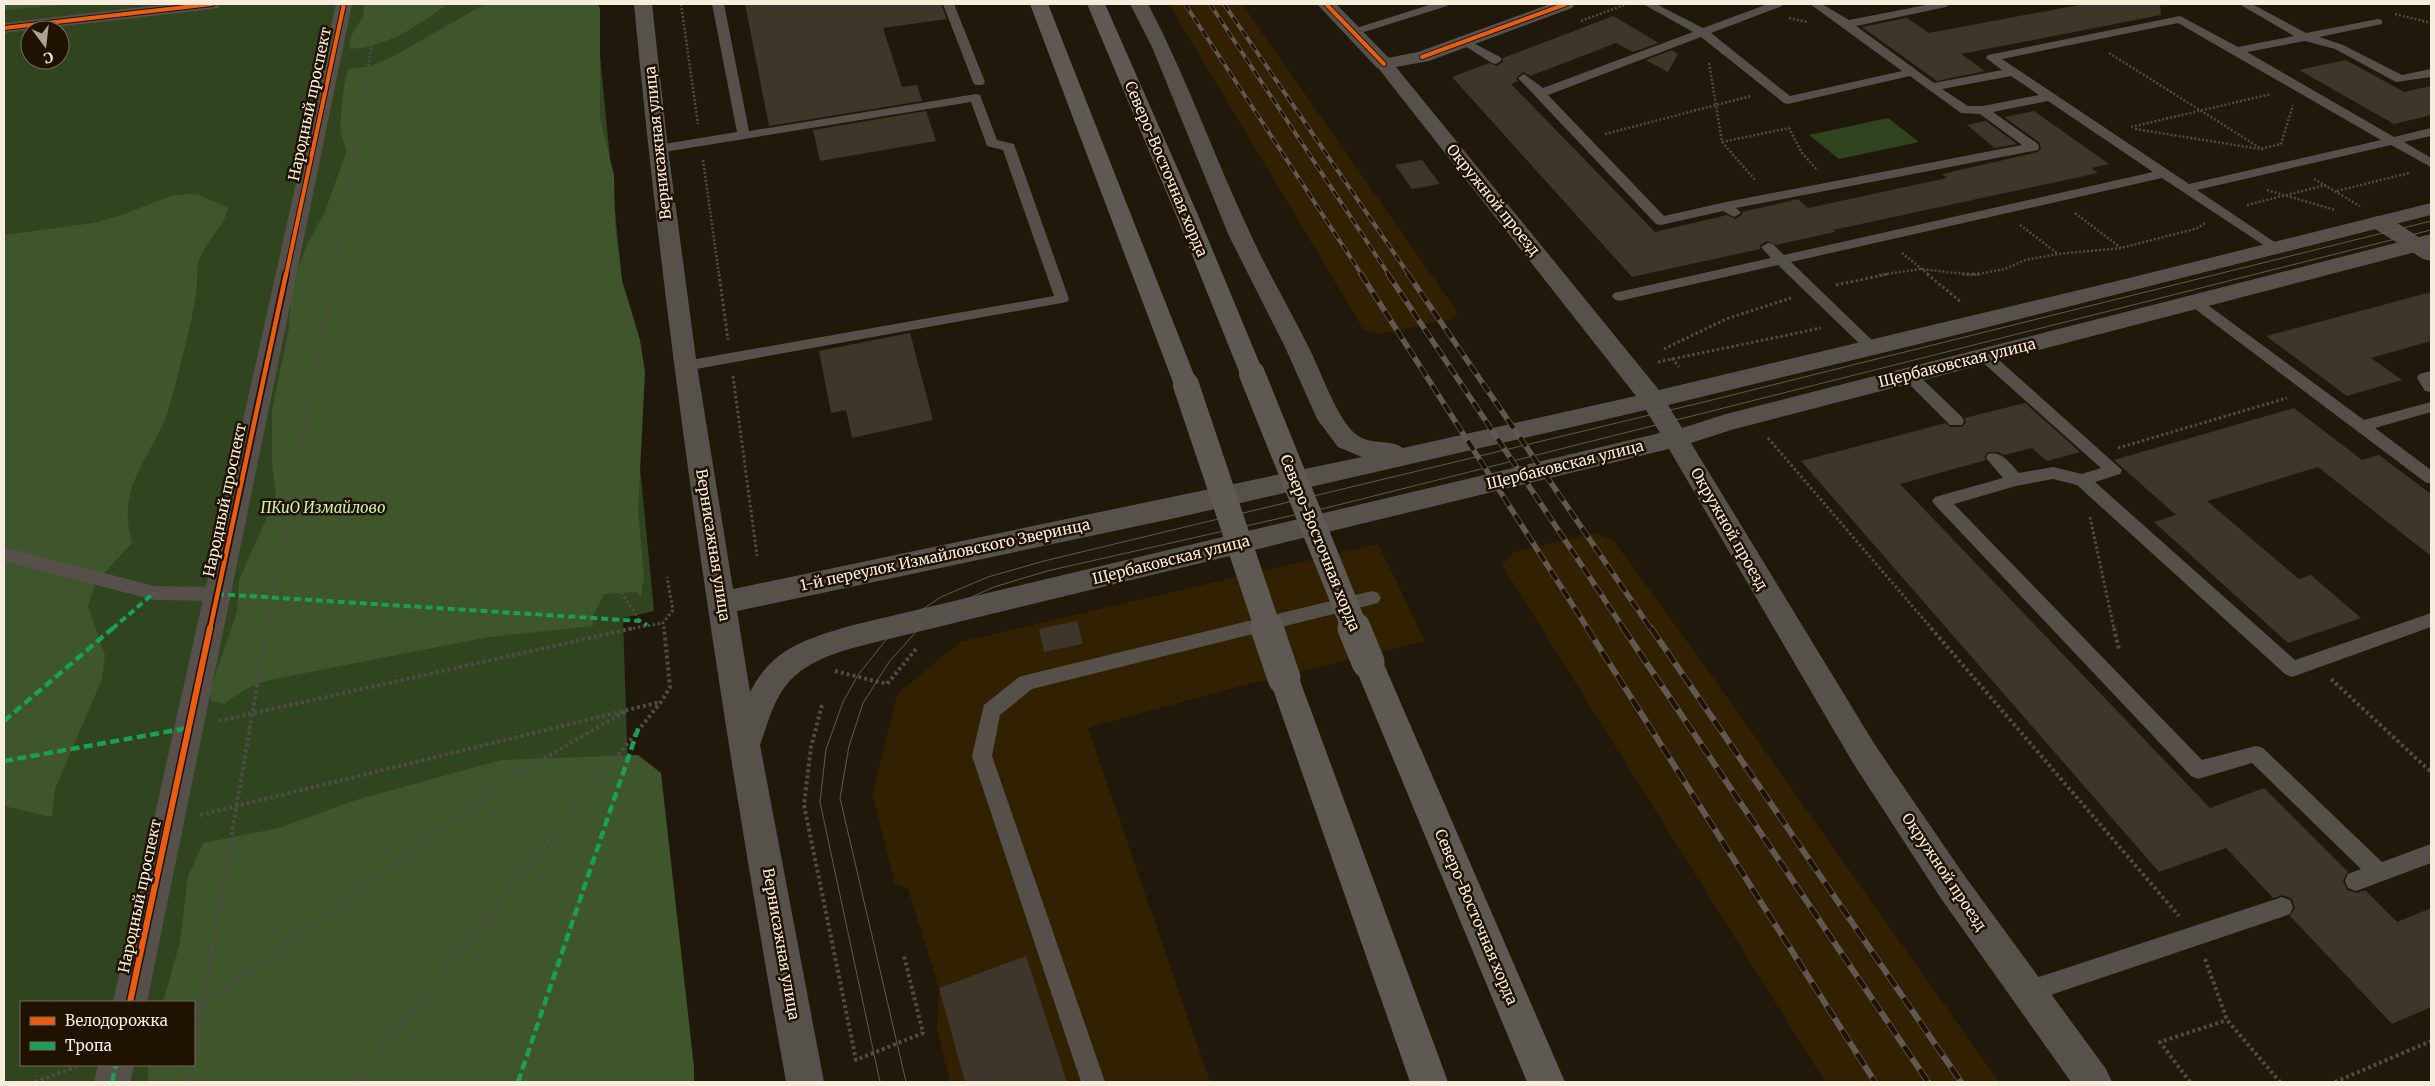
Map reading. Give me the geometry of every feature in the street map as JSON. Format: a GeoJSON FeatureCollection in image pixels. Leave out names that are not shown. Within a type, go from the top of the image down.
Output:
{"type":"FeatureCollection","features":[{"type":"Feature","properties":{"kind":"main road","name":"Вернисажная улица"},"geometry":{"type":"LineString","coordinates":[[643,4],[658,149],[685,366],[745,744],[805,1082]]}},
{"type":"Feature","properties":{"kind":"main road"},"geometry":{"type":"LineString","coordinates":[[1039,4],[1186,385],[1284,678],[1429,1082]]}},
{"type":"Feature","properties":{"kind":"main road","name":"Северо-Восточная хорда"},"geometry":{"type":"LineString","coordinates":[[1096,4],[1187,215],[1368,662],[1546,1082]]}},
{"type":"Feature","properties":{"kind":"main road"},"geometry":{"type":"LineString","coordinates":[[1139,4],[1161,47],[1240,236],[1297,347],[1330,419],[1347,441],[1364,449],[1390,453],[1420,452],[1871,347],[2274,248],[2374,216],[2431,209]]}},
{"type":"Feature","properties":{"kind":"main road"},"geometry":{"type":"LineString","coordinates":[[1384,64],[1422,57],[1566,4]]}},
{"type":"Feature","properties":{"kind":"main road","name":"Окружной проезд"},"geometry":{"type":"LineString","coordinates":[[1384,64],[1652,399],[1864,754],[2027,992],[2093,1082]]}},
{"type":"Feature","properties":{"kind":"main road","name":"Щербаковская улица"},"geometry":{"type":"LineString","coordinates":[[745,744],[762,700],[777,674],[793,659],[821,647],[949,613],[1677,438],[1726,423],[1909,375],[2426,247]]}},
{"type":"Feature","properties":{"kind":"main road","name":"1-й переулок Измайловского Зверинца"},"geometry":{"type":"LineString","coordinates":[[722,603],[808,583],[1170,509],[1420,452]]}},
{"type":"Feature","properties":{"kind":"street"},"geometry":{"type":"LineString","coordinates":[[4,28],[212,4]]}},
{"type":"Feature","properties":{"kind":"street","name":"Народный проспект"},"geometry":{"type":"LineString","coordinates":[[130,1001],[344,4]]}},
{"type":"Feature","properties":{"kind":"street","name":"Окружной проезд"},"geometry":{"type":"LineString","coordinates":[[1326,4],[1384,64]]}},
{"type":"Feature","properties":{"kind":"street"},"geometry":{"type":"LineString","coordinates":[[2374,216],[2426,247]]}},
{"type":"Feature","properties":{"kind":"street"},"geometry":{"type":"LineString","coordinates":[[112,1082],[116,1066]]}},
{"type":"Feature","properties":{"kind":"lane"},"geometry":{"type":"LineString","coordinates":[[718,4],[744,135]]}},
{"type":"Feature","properties":{"kind":"lane"},"geometry":{"type":"LineString","coordinates":[[948,4],[979,82]]}},
{"type":"Feature","properties":{"kind":"lane"},"geometry":{"type":"LineString","coordinates":[[1354,32],[1443,4]]}},
{"type":"Feature","properties":{"kind":"lane"},"geometry":{"type":"LineString","coordinates":[[1648,4],[1703,33],[1788,100],[1912,72]]}},
{"type":"Feature","properties":{"kind":"lane"},"geometry":{"type":"LineString","coordinates":[[1541,93],[1778,4]]}},
{"type":"Feature","properties":{"kind":"lane"},"geometry":{"type":"LineString","coordinates":[[1814,4],[1847,24],[1965,110],[1984,110],[2049,97]]}},
{"type":"Feature","properties":{"kind":"lane"},"geometry":{"type":"LineString","coordinates":[[1847,24],[1946,4]]}},
{"type":"Feature","properties":{"kind":"lane"},"geometry":{"type":"LineString","coordinates":[[2244,4],[2305,37],[2339,47],[2400,79],[2431,73]]}},
{"type":"Feature","properties":{"kind":"lane"},"geometry":{"type":"LineString","coordinates":[[2274,248],[1992,58],[2180,19],[2431,162]]}},
{"type":"Feature","properties":{"kind":"lane"},"geometry":{"type":"LineString","coordinates":[[2236,51],[2378,22]]}},
{"type":"Feature","properties":{"kind":"lane"},"geometry":{"type":"LineString","coordinates":[[1464,41],[1496,60]]}},
{"type":"Feature","properties":{"kind":"lane"},"geometry":{"type":"LineString","coordinates":[[1932,87],[2012,72]]}},
{"type":"Feature","properties":{"kind":"lane"},"geometry":{"type":"LineString","coordinates":[[1524,78],[1541,93],[1544,100],[1661,221],[1730,210],[1770,198],[2033,148],[1984,110]]}},
{"type":"Feature","properties":{"kind":"lane"},"geometry":{"type":"LineString","coordinates":[[658,149],[976,98],[992,143],[1009,147],[1062,298],[685,366]]}},
{"type":"Feature","properties":{"kind":"lane"},"geometry":{"type":"LineString","coordinates":[[2186,189],[2431,132]]}},
{"type":"Feature","properties":{"kind":"lane"},"geometry":{"type":"LineString","coordinates":[[1619,296],[2163,174]]}},
{"type":"Feature","properties":{"kind":"lane"},"geometry":{"type":"LineString","coordinates":[[1768,247],[1871,347]]}},
{"type":"Feature","properties":{"kind":"lane"},"geometry":{"type":"LineString","coordinates":[[2196,303],[2431,478]]}},
{"type":"Feature","properties":{"kind":"lane"},"geometry":{"type":"LineString","coordinates":[[1985,356],[2114,470],[2082,480]]}},
{"type":"Feature","properties":{"kind":"lane"},"geometry":{"type":"LineString","coordinates":[[1909,375],[1956,421]]}},
{"type":"Feature","properties":{"kind":"lane"},"geometry":{"type":"LineString","coordinates":[[2431,376],[2425,378],[2431,387]]}},
{"type":"Feature","properties":{"kind":"lane"},"geometry":{"type":"LineString","coordinates":[[2362,426],[2431,407]]}},
{"type":"Feature","properties":{"kind":"lane"},"geometry":{"type":"LineString","coordinates":[[1994,458],[2016,480]]}},
{"type":"Feature","properties":{"kind":"lane"},"geometry":{"type":"LineString","coordinates":[[2379,873],[2256,754],[2198,770],[1941,501],[2016,480],[2053,472],[2082,480],[2292,669],[2431,620]]}},
{"type":"Feature","properties":{"kind":"lane"},"geometry":{"type":"LineString","coordinates":[[4,554],[154,593],[218,594]]}},
{"type":"Feature","properties":{"kind":"lane"},"geometry":{"type":"LineString","coordinates":[[1093,1082],[982,756],[991,710],[1026,683],[1372,598]]}},
{"type":"Feature","properties":{"kind":"lane"},"geometry":{"type":"LineString","coordinates":[[2356,881],[2431,854]]}},
{"type":"Feature","properties":{"kind":"lane"},"geometry":{"type":"LineString","coordinates":[[2027,992],[2282,907]]}},
{"type":"Feature","properties":{"kind":"path"},"geometry":{"type":"LineString","coordinates":[[195,1048],[250,713],[351,177],[379,4]]}},
{"type":"Feature","properties":{"kind":"path"},"geometry":{"type":"LineString","coordinates":[[681,4],[757,556]]}},
{"type":"Feature","properties":{"kind":"path"},"geometry":{"type":"LineString","coordinates":[[2388,12],[2431,23]]}},
{"type":"Feature","properties":{"kind":"path"},"geometry":{"type":"LineString","coordinates":[[1703,33],[1718,104],[1722,142],[1770,198]]}},
{"type":"Feature","properties":{"kind":"path"},"geometry":{"type":"LineString","coordinates":[[2085,38],[2260,149],[2288,166],[2326,185],[2374,216]]}},
{"type":"Feature","properties":{"kind":"path"},"geometry":{"type":"LineString","coordinates":[[2298,87],[2281,144],[2260,149],[2130,128],[2200,111],[2298,87]]}},
{"type":"Feature","properties":{"kind":"path"},"geometry":{"type":"LineString","coordinates":[[1582,140],[1776,90]]}},
{"type":"Feature","properties":{"kind":"path"},"geometry":{"type":"LineString","coordinates":[[1722,142],[1789,128],[1802,153],[1829,186]]}},
{"type":"Feature","properties":{"kind":"path"},"geometry":{"type":"LineString","coordinates":[[2336,191],[2412,172]]}},
{"type":"Feature","properties":{"kind":"path"},"geometry":{"type":"LineString","coordinates":[[351,177],[640,621]]}},
{"type":"Feature","properties":{"kind":"path"},"geometry":{"type":"LineString","coordinates":[[2231,179],[2340,212]]}},
{"type":"Feature","properties":{"kind":"path"},"geometry":{"type":"LineString","coordinates":[[1664,349],[1726,319],[1865,277],[1921,269],[1973,274],[2005,269],[2025,260],[2058,254],[2121,248],[2198,228],[2220,212],[2326,185]]}},
{"type":"Feature","properties":{"kind":"path"},"geometry":{"type":"LineString","coordinates":[[2054,198],[2121,248]]}},
{"type":"Feature","properties":{"kind":"path"},"geometry":{"type":"LineString","coordinates":[[2000,210],[2058,254]]}},
{"type":"Feature","properties":{"kind":"path"},"geometry":{"type":"LineString","coordinates":[[1883,236],[1961,302]]}},
{"type":"Feature","properties":{"kind":"path"},"geometry":{"type":"LineString","coordinates":[[1658,362],[1847,323]]}},
{"type":"Feature","properties":{"kind":"path"},"geometry":{"type":"LineString","coordinates":[[1672,358],[1679,367]]}},
{"type":"Feature","properties":{"kind":"path"},"geometry":{"type":"LineString","coordinates":[[2096,454],[2314,390]]}},
{"type":"Feature","properties":{"kind":"path"},"geometry":{"type":"LineString","coordinates":[[1768,438],[2197,936],[2227,1020],[2280,1082]]}},
{"type":"Feature","properties":{"kind":"path"},"geometry":{"type":"LineString","coordinates":[[2082,480],[2129,697]]}},
{"type":"Feature","properties":{"kind":"path"},"geometry":{"type":"LineString","coordinates":[[355,1082],[661,702],[670,686],[663,623],[673,610],[667,577]]}},
{"type":"Feature","properties":{"kind":"path"},"geometry":{"type":"LineString","coordinates":[[188,728],[647,625],[663,623]]}},
{"type":"Feature","properties":{"kind":"path"},"geometry":{"type":"LineString","coordinates":[[832,671],[858,675],[887,684],[914,650],[922,646]]}},
{"type":"Feature","properties":{"kind":"path"},"geometry":{"type":"LineString","coordinates":[[2313,662],[2431,772]]}},
{"type":"Feature","properties":{"kind":"path"},"geometry":{"type":"LineString","coordinates":[[168,822],[661,702]]}},
{"type":"Feature","properties":{"kind":"path"},"geometry":{"type":"LineString","coordinates":[[822,705],[811,746],[804,805],[856,1060],[923,1033],[904,956]]}},
{"type":"Feature","properties":{"kind":"path"},"geometry":{"type":"LineString","coordinates":[[195,1010],[524,770],[626,711]]}},
{"type":"Feature","properties":{"kind":"path"},"geometry":{"type":"LineString","coordinates":[[2190,1082],[2160,1042],[2227,1020]]}},
{"type":"Feature","properties":{"kind":"path"},"geometry":{"type":"LineString","coordinates":[[2335,1082],[2431,1041]]}},
{"type":"Feature","properties":{"kind":"path"},"geometry":{"type":"LineString","coordinates":[[35,1082],[78,1066]]}},
{"type":"Feature","properties":{"kind":"path"},"geometry":{"type":"LineString","coordinates":[[189,1082],[192,1066]]}},
{"type":"Feature","properties":{"kind":"shaded area"},"geometry":{"type":"Polygon","coordinates":[[[1169,4],[1242,4],[1458,313],[1451,319],[1380,334],[1363,329],[1169,4]]]}},
{"type":"Feature","properties":{"kind":"shaded area"},"geometry":{"type":"Polygon","coordinates":[[[1595,533],[1614,541],[1707,669],[1999,1082],[1825,1082],[1502,565],[1514,552],[1595,533]]]}},
{"type":"Feature","properties":{"kind":"shaded area"},"geometry":{"type":"Polygon","coordinates":[[[1378,544],[1425,641],[1229,689],[1088,728],[1210,1082],[950,1082],[937,1029],[939,988],[908,889],[895,884],[872,794],[898,693],[960,642],[1378,544]]]}},
{"type":"Feature","properties":{"kind":"green space","name":"ПКиО Измайлово"},"geometry":{"type":"Polygon","coordinates":[[[4,4],[595,4],[654,611],[623,618],[638,1082],[4,1082],[4,4]]]}},
{"type":"Feature","properties":{"kind":"green space"},"geometry":{"type":"Polygon","coordinates":[[[4,4],[76,4],[4,10],[4,4]]]}},
{"type":"Feature","properties":{"kind":"green space"},"geometry":{"type":"Polygon","coordinates":[[[363,4],[448,4],[413,28],[390,40],[350,49],[350,40],[364,16],[363,4]]]}},
{"type":"Feature","properties":{"kind":"green space"},"geometry":{"type":"Polygon","coordinates":[[[485,4],[598,4],[600,9],[600,118],[614,175],[615,224],[622,280],[640,340],[645,372],[638,512],[644,574],[641,597],[636,592],[604,594],[592,618],[593,626],[489,637],[274,679],[248,688],[225,704],[211,701],[210,690],[237,612],[239,580],[276,497],[272,462],[272,410],[289,328],[292,284],[308,242],[324,214],[346,153],[341,134],[341,121],[348,69],[371,66],[392,57],[485,4]]]}},
{"type":"Feature","properties":{"kind":"green space"},"geometry":{"type":"Polygon","coordinates":[[[1888,118],[1919,142],[1839,159],[1809,135],[1888,118]]]}},
{"type":"Feature","properties":{"kind":"green space"},"geometry":{"type":"Polygon","coordinates":[[[197,194],[228,208],[226,216],[204,249],[198,264],[197,290],[192,318],[169,408],[164,422],[140,468],[130,495],[128,525],[132,543],[96,582],[88,606],[105,655],[102,679],[55,789],[52,817],[4,806],[4,235],[93,223],[122,215],[173,195],[197,194]]]}},
{"type":"Feature","properties":{"kind":"green space"},"geometry":{"type":"Polygon","coordinates":[[[638,755],[661,773],[694,1067],[694,1082],[148,1082],[148,1066],[195,1066],[195,1001],[163,1001],[180,942],[188,876],[203,843],[279,828],[356,800],[501,760],[638,755]]]}},
{"type":"Feature","properties":{"kind":"building"},"geometry":{"type":"Polygon","coordinates":[[[745,4],[941,4],[947,19],[883,28],[902,87],[917,85],[922,101],[769,126],[745,4]]]}},
{"type":"Feature","properties":{"kind":"building"},"geometry":{"type":"Polygon","coordinates":[[[2084,4],[2160,4],[2161,15],[1961,54],[1985,71],[1937,81],[1862,27],[1907,18],[1929,33],[2084,4]]]}},
{"type":"Feature","properties":{"kind":"building"},"geometry":{"type":"Polygon","coordinates":[[[1613,16],[1659,43],[1633,52],[1616,43],[1530,76],[1523,72],[1516,78],[1518,81],[1511,84],[1655,232],[1727,215],[1735,219],[1742,215],[1742,212],[1798,199],[1808,208],[1947,178],[1942,174],[2038,152],[2041,148],[2039,142],[2004,117],[2034,111],[2109,164],[2091,168],[2098,173],[1833,230],[1835,232],[1776,245],[1767,241],[1760,245],[1760,249],[1632,277],[1452,77],[1489,63],[1497,66],[1503,62],[1503,58],[1613,16]]]}},
{"type":"Feature","properties":{"kind":"building"},"geometry":{"type":"Polygon","coordinates":[[[1672,50],[1678,54],[1668,72],[1646,60],[1672,50]]]}},
{"type":"Feature","properties":{"kind":"building"},"geometry":{"type":"Polygon","coordinates":[[[2346,60],[2404,92],[2431,86],[2431,115],[2394,124],[2299,70],[2346,60]]]}},
{"type":"Feature","properties":{"kind":"building"},"geometry":{"type":"Polygon","coordinates":[[[926,111],[936,141],[820,161],[813,130],[926,111]]]}},
{"type":"Feature","properties":{"kind":"building"},"geometry":{"type":"Polygon","coordinates":[[[1986,121],[2017,144],[1995,148],[1967,125],[1986,121]]]}},
{"type":"Feature","properties":{"kind":"building"},"geometry":{"type":"Polygon","coordinates":[[[1422,160],[1440,184],[1412,189],[1395,165],[1422,160]]]}},
{"type":"Feature","properties":{"kind":"building"},"geometry":{"type":"Polygon","coordinates":[[[2431,292],[2431,341],[2371,358],[2402,380],[2347,396],[2266,336],[2431,292]]]}},
{"type":"Feature","properties":{"kind":"building"},"geometry":{"type":"Polygon","coordinates":[[[910,333],[933,420],[852,438],[846,410],[831,413],[819,351],[910,333]]]}},
{"type":"Feature","properties":{"kind":"building"},"geometry":{"type":"Polygon","coordinates":[[[2025,403],[2080,452],[2047,461],[2032,448],[2004,455],[1998,452],[1988,452],[1984,457],[1986,460],[1900,484],[2210,808],[2264,788],[2348,872],[2343,880],[2347,890],[2357,893],[2365,890],[2397,922],[2431,908],[2431,1007],[2392,1024],[2290,916],[2295,908],[2292,899],[2283,895],[2273,898],[2226,848],[2159,872],[1801,461],[1946,423],[1950,427],[1962,427],[1966,422],[1965,418],[2025,403]]]}},
{"type":"Feature","properties":{"kind":"building"},"geometry":{"type":"Polygon","coordinates":[[[2294,408],[2362,460],[2379,455],[2431,494],[2431,556],[2318,467],[2207,501],[2299,579],[2311,575],[2361,618],[2288,643],[2154,522],[2176,515],[2114,460],[2294,408]]]}},
{"type":"Feature","properties":{"kind":"building"},"geometry":{"type":"Polygon","coordinates":[[[1077,621],[1083,644],[1044,652],[1039,629],[1077,621]]]}},
{"type":"Feature","properties":{"kind":"building"},"geometry":{"type":"Polygon","coordinates":[[[1026,956],[1067,1082],[965,1082],[939,988],[1026,956]]]}},
{"type":"Feature","properties":{"kind":"tram line"},"geometry":{"type":"LineString","coordinates":[[880,1082],[820,802],[826,749],[843,702],[858,675],[897,626],[941,597],[988,577],[1044,561],[1708,401],[2431,221]]}},
{"type":"Feature","properties":{"kind":"tram line"},"geometry":{"type":"LineString","coordinates":[[906,1082],[840,798],[849,746],[863,703],[889,662],[924,623],[949,607],[994,587],[1047,571],[1334,506],[2431,230]]}},
{"type":"Feature","properties":{"kind":"railway"},"geometry":{"type":"LineString","coordinates":[[1185,4],[1362,275]]}},
{"type":"Feature","properties":{"kind":"railway"},"geometry":{"type":"LineString","coordinates":[[1210,4],[1389,275]]}},
{"type":"Feature","properties":{"kind":"railway"},"geometry":{"type":"LineString","coordinates":[[1224,4],[1409,275]]}},
{"type":"Feature","properties":{"kind":"railway"},"geometry":{"type":"LineString","coordinates":[[1361,274],[1588,629]]}},
{"type":"Feature","properties":{"kind":"railway"},"geometry":{"type":"LineString","coordinates":[[1388,274],[1624,629]]}},
{"type":"Feature","properties":{"kind":"railway"},"geometry":{"type":"LineString","coordinates":[[1408,274],[1651,629]]}},
{"type":"Feature","properties":{"kind":"railway"},"geometry":{"type":"LineString","coordinates":[[1587,628],[1875,1082]]}},
{"type":"Feature","properties":{"kind":"railway"},"geometry":{"type":"LineString","coordinates":[[1623,628],[1928,1082]]}},
{"type":"Feature","properties":{"kind":"railway"},"geometry":{"type":"LineString","coordinates":[[1651,628],[1961,1082]]}},
{"type":"Feature","properties":{"kind":"marked path"},"geometry":{"type":"LineString","coordinates":[[4,721],[154,593]]}},
{"type":"Feature","properties":{"kind":"marked path"},"geometry":{"type":"LineString","coordinates":[[217,594],[640,621],[647,625]]}},
{"type":"Feature","properties":{"kind":"marked path"},"geometry":{"type":"LineString","coordinates":[[518,1082],[639,726]]}},
{"type":"Feature","properties":{"kind":"marked path"},"geometry":{"type":"LineString","coordinates":[[4,761],[188,728]]}},
{"type":"Feature","properties":{"kind":"marked path"},"geometry":{"type":"LineString","coordinates":[[112,1082],[116,1066]]}},
{"type":"Feature","properties":{"kind":"cycle path"},"geometry":{"type":"LineString","coordinates":[[4,28],[212,4]]}},
{"type":"Feature","properties":{"kind":"cycle path"},"geometry":{"type":"LineString","coordinates":[[130,1001],[344,4]]}},
{"type":"Feature","properties":{"kind":"cycle path"},"geometry":{"type":"LineString","coordinates":[[1326,4],[1384,64]]}},
{"type":"Feature","properties":{"kind":"cycle path"},"geometry":{"type":"LineString","coordinates":[[1422,57],[1566,4]]}}]}
